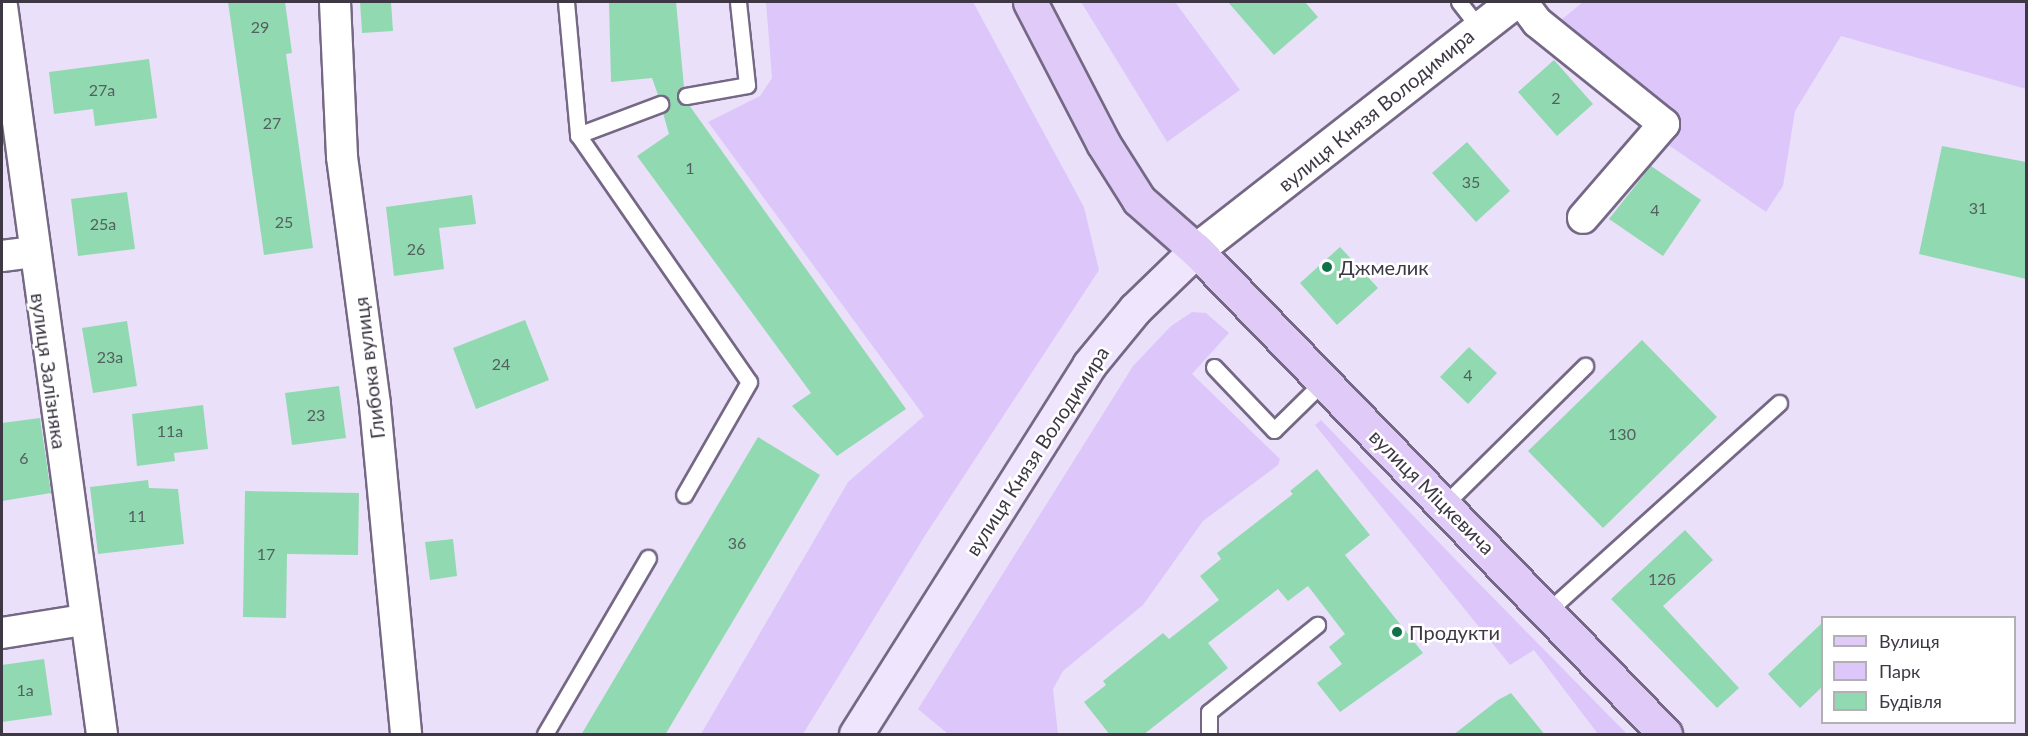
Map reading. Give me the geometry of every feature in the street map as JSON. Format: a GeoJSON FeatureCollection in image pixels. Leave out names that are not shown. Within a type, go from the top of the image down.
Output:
{"type":"FeatureCollection","features":[{"type":"Feature","properties":{"kind":"main road","name":"вулиця Міцкевича"},"geometry":{"type":"LineString","coordinates":[[1030,2],[1102,143],[1139,200],[1196,250],[1445,504],[1665,735]]}},
{"type":"Feature","properties":{"kind":"main road","name":"вулиця Князя Володимира"},"geometry":{"type":"LineString","coordinates":[[856,735],[1089,365],[1135,309],[1196,250]]}},
{"type":"Feature","properties":{"kind":"street","name":"Глибока вулиця"},"geometry":{"type":"LineString","coordinates":[[335,2],[342,157],[375,405],[406,735]]}},
{"type":"Feature","properties":{"kind":"street","name":"вулиця Князя Володимира"},"geometry":{"type":"LineString","coordinates":[[1196,250],[1513,2]]}},
{"type":"Feature","properties":{"kind":"street"},"geometry":{"type":"LineString","coordinates":[[1522,2],[1537,22],[1664,124],[1583,218]]}},
{"type":"Feature","properties":{"kind":"street","name":"вулиця Залізняка"},"geometry":{"type":"LineString","coordinates":[[2,6],[83,620],[102,735]]}},
{"type":"Feature","properties":{"kind":"street"},"geometry":{"type":"LineString","coordinates":[[2,256],[33,252]]}},
{"type":"Feature","properties":{"kind":"street"},"geometry":{"type":"LineString","coordinates":[[2,633],[83,620]]}},
{"type":"Feature","properties":{"kind":"lane"},"geometry":{"type":"LineString","coordinates":[[566,2],[578,135],[749,382],[684,495]]}},
{"type":"Feature","properties":{"kind":"lane"},"geometry":{"type":"LineString","coordinates":[[686,96],[747,85],[738,2]]}},
{"type":"Feature","properties":{"kind":"lane"},"geometry":{"type":"LineString","coordinates":[[1459,2],[1479,28]]}},
{"type":"Feature","properties":{"kind":"lane"},"geometry":{"type":"LineString","coordinates":[[578,135],[660,104]]}},
{"type":"Feature","properties":{"kind":"lane"},"geometry":{"type":"LineString","coordinates":[[1445,504],[1585,366]]}},
{"type":"Feature","properties":{"kind":"lane"},"geometry":{"type":"LineString","coordinates":[[1214,367],[1274,430],[1323,382]]}},
{"type":"Feature","properties":{"kind":"lane"},"geometry":{"type":"LineString","coordinates":[[1548,611],[1779,403]]}},
{"type":"Feature","properties":{"kind":"lane"},"geometry":{"type":"LineString","coordinates":[[545,735],[648,558]]}},
{"type":"Feature","properties":{"kind":"lane"},"geometry":{"type":"LineString","coordinates":[[1209,735],[1209,712],[1317,625]]}},
{"type":"Feature","properties":{"kind":"green space"},"geometry":{"type":"Polygon","coordinates":[[[766,2],[973,2],[1084,207],[1099,270],[926,534],[803,734],[701,734],[848,482],[924,416],[708,122],[760,96],[772,78],[766,2]]]}},
{"type":"Feature","properties":{"kind":"green space"},"geometry":{"type":"Polygon","coordinates":[[[1081,2],[1175,2],[1240,90],[1167,142],[1081,2]]]}},
{"type":"Feature","properties":{"kind":"green space"},"geometry":{"type":"Polygon","coordinates":[[[1583,2],[2026,2],[2026,89],[1841,36],[1795,111],[1783,186],[1766,212],[1667,144],[1677,125],[1560,32],[1561,20],[1583,2]]]}},
{"type":"Feature","properties":{"kind":"green space"},"geometry":{"type":"Polygon","coordinates":[[[1192,312],[1206,313],[1229,333],[1192,374],[1280,459],[1278,465],[1203,521],[1143,605],[1063,671],[1053,689],[1058,734],[948,734],[918,709],[1133,366],[1171,326],[1192,312]]]}},
{"type":"Feature","properties":{"kind":"green space"},"geometry":{"type":"Polygon","coordinates":[[[1321,420],[1627,734],[1598,734],[1534,650],[1510,665],[1315,425],[1321,420]]]}},
{"type":"Feature","properties":{"kind":"building"},"geometry":{"type":"Polygon","coordinates":[[[228,2],[285,2],[292,53],[286,54],[313,248],[264,255],[228,2]]]}},
{"type":"Feature","properties":{"kind":"building"},"geometry":{"type":"Polygon","coordinates":[[[360,2],[391,2],[393,31],[362,33],[360,2]]]}},
{"type":"Feature","properties":{"kind":"building"},"geometry":{"type":"Polygon","coordinates":[[[609,2],[676,2],[684,87],[677,93],[678,102],[689,105],[906,409],[837,456],[792,406],[811,393],[637,156],[669,134],[663,113],[669,101],[658,95],[652,78],[611,82],[609,2]]]}},
{"type":"Feature","properties":{"kind":"building"},"geometry":{"type":"Polygon","coordinates":[[[1228,2],[1305,2],[1318,17],[1274,55],[1228,2]]]}},
{"type":"Feature","properties":{"kind":"building"},"geometry":{"type":"Polygon","coordinates":[[[149,59],[157,118],[95,126],[93,109],[54,114],[49,72],[149,59]]]}},
{"type":"Feature","properties":{"kind":"building"},"geometry":{"type":"Polygon","coordinates":[[[1554,60],[1593,104],[1557,136],[1518,92],[1554,60]]]}},
{"type":"Feature","properties":{"kind":"building"},"geometry":{"type":"Polygon","coordinates":[[[1467,142],[1510,191],[1476,222],[1432,173],[1467,142]]]}},
{"type":"Feature","properties":{"kind":"building"},"geometry":{"type":"Polygon","coordinates":[[[1942,146],[2026,162],[2026,279],[1919,254],[1942,146]]]}},
{"type":"Feature","properties":{"kind":"building"},"geometry":{"type":"Polygon","coordinates":[[[1651,166],[1701,200],[1663,256],[1609,219],[1651,166]]]}},
{"type":"Feature","properties":{"kind":"building"},"geometry":{"type":"Polygon","coordinates":[[[127,192],[135,249],[78,256],[71,199],[127,192]]]}},
{"type":"Feature","properties":{"kind":"building"},"geometry":{"type":"Polygon","coordinates":[[[472,195],[476,224],[439,228],[444,269],[394,276],[386,207],[472,195]]]}},
{"type":"Feature","properties":{"kind":"building"},"geometry":{"type":"Polygon","coordinates":[[[1340,247],[1378,288],[1337,325],[1300,283],[1340,247]]]}},
{"type":"Feature","properties":{"kind":"building"},"geometry":{"type":"Polygon","coordinates":[[[525,320],[549,380],[476,409],[453,348],[525,320]]]}},
{"type":"Feature","properties":{"kind":"building"},"geometry":{"type":"Polygon","coordinates":[[[127,321],[137,386],[93,393],[82,328],[127,321]]]}},
{"type":"Feature","properties":{"kind":"building"},"geometry":{"type":"Polygon","coordinates":[[[1642,340],[1717,417],[1603,528],[1528,451],[1642,340]]]}},
{"type":"Feature","properties":{"kind":"building"},"geometry":{"type":"Polygon","coordinates":[[[1469,347],[1497,373],[1468,404],[1440,377],[1469,347]]]}},
{"type":"Feature","properties":{"kind":"building"},"geometry":{"type":"Polygon","coordinates":[[[339,386],[346,438],[292,445],[285,393],[339,386]]]}},
{"type":"Feature","properties":{"kind":"building"},"geometry":{"type":"Polygon","coordinates":[[[203,405],[208,449],[174,453],[175,461],[137,466],[132,414],[203,405]]]}},
{"type":"Feature","properties":{"kind":"building"},"geometry":{"type":"Polygon","coordinates":[[[40,418],[51,493],[2,501],[2,423],[40,418]]]}},
{"type":"Feature","properties":{"kind":"building"},"geometry":{"type":"Polygon","coordinates":[[[758,437],[820,475],[665,735],[581,735],[758,437]]]}},
{"type":"Feature","properties":{"kind":"building"},"geometry":{"type":"Polygon","coordinates":[[[1317,469],[1370,535],[1345,555],[1423,653],[1340,712],[1317,683],[1342,664],[1329,647],[1345,634],[1308,586],[1288,601],[1278,589],[1208,643],[1228,668],[1143,735],[1110,735],[1084,702],[1106,685],[1103,681],[1163,633],[1169,639],[1219,600],[1200,576],[1221,559],[1217,553],[1293,494],[1290,491],[1317,469]]]}},
{"type":"Feature","properties":{"kind":"building"},"geometry":{"type":"Polygon","coordinates":[[[148,480],[149,488],[178,489],[184,544],[98,554],[90,487],[148,480]]]}},
{"type":"Feature","properties":{"kind":"building"},"geometry":{"type":"Polygon","coordinates":[[[245,491],[359,493],[358,555],[287,554],[286,618],[243,617],[245,491]]]}},
{"type":"Feature","properties":{"kind":"building"},"geometry":{"type":"Polygon","coordinates":[[[1685,530],[1713,560],[1663,606],[1739,688],[1717,708],[1611,599],[1685,530]]]}},
{"type":"Feature","properties":{"kind":"building"},"geometry":{"type":"Polygon","coordinates":[[[453,539],[457,576],[430,580],[425,542],[453,539]]]}},
{"type":"Feature","properties":{"kind":"building"},"geometry":{"type":"Polygon","coordinates":[[[1821,624],[1821,688],[1800,708],[1768,674],[1821,624]]]}},
{"type":"Feature","properties":{"kind":"building"},"geometry":{"type":"Polygon","coordinates":[[[44,659],[52,715],[2,722],[2,665],[44,659]]]}},
{"type":"Feature","properties":{"kind":"building"},"geometry":{"type":"Polygon","coordinates":[[[1511,693],[1545,735],[1453,735],[1498,700],[1511,693]]]}},
{"type":"Feature","properties":{"kind":"place","name":"Джмелик"},"geometry":{"type":"Point","coordinates":[1327,267]}},
{"type":"Feature","properties":{"kind":"place","name":"Продукти"},"geometry":{"type":"Point","coordinates":[1397,632]}}]}
